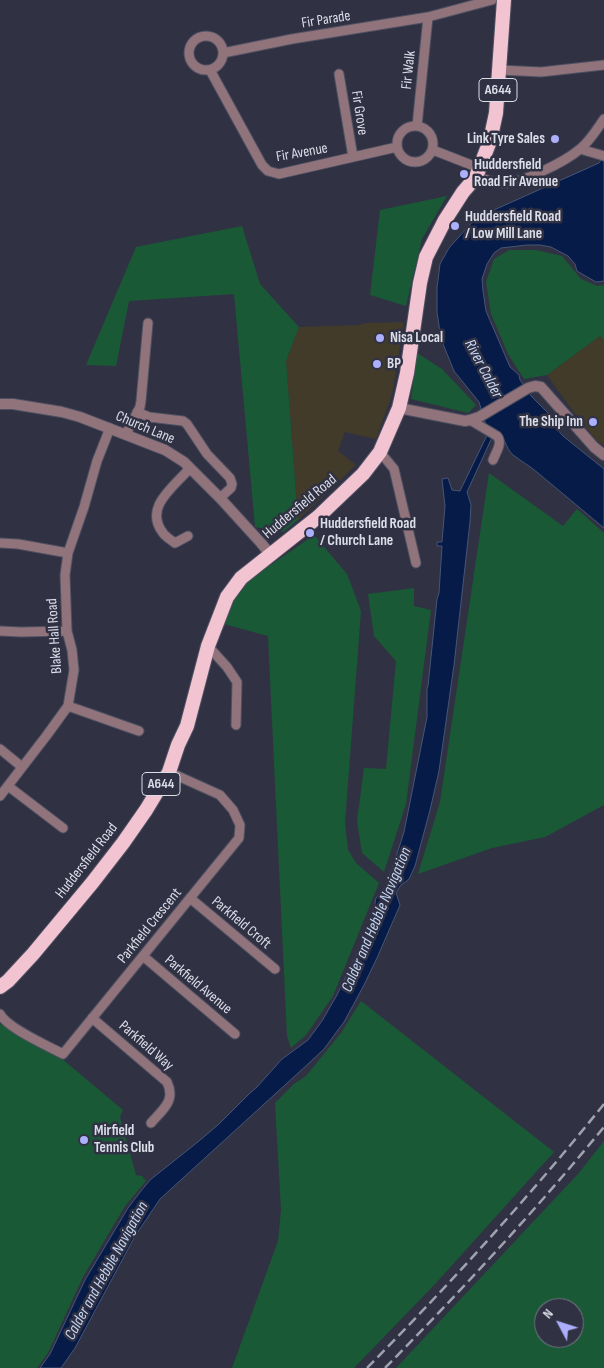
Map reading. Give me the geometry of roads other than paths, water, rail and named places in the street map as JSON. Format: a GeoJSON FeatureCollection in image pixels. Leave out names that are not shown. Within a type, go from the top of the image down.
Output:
{"type":"FeatureCollection","features":[{"type":"Feature","properties":{"kind":"highway","name":"Huddersfield Road"},"geometry":{"type":"LineString","coordinates":[[0,987],[8,982],[33,954],[123,844],[169,772],[187,726],[208,646],[227,597],[241,578],[339,498],[363,474],[380,452],[399,408],[407,374],[420,283],[426,257],[445,220],[477,172],[490,141],[496,113],[504,0]]}},
{"type":"Feature","properties":{"kind":"street","name":"Fir Parade"},"geometry":{"type":"LineString","coordinates":[[223,52],[428,17],[492,0]]}},
{"type":"Feature","properties":{"kind":"street","name":"Fir Walk"},"geometry":{"type":"LineString","coordinates":[[417,126],[428,17]]}},
{"type":"Feature","properties":{"kind":"street"},"geometry":{"type":"LineString","coordinates":[[200,36],[211,36],[220,42],[223,52],[220,63],[210,70],[200,69],[192,62],[189,52],[192,42],[200,36]]}},
{"type":"Feature","properties":{"kind":"street"},"geometry":{"type":"LineString","coordinates":[[500,70],[541,72],[604,65]]}},
{"type":"Feature","properties":{"kind":"street","name":"Fir Avenue"},"geometry":{"type":"LineString","coordinates":[[210,70],[262,165],[268,171],[279,174],[397,147]]}},
{"type":"Feature","properties":{"kind":"street","name":"Fir Grove"},"geometry":{"type":"LineString","coordinates":[[339,74],[352,157]]}},
{"type":"Feature","properties":{"kind":"street"},"geometry":{"type":"LineString","coordinates":[[433,150],[504,183],[544,171],[580,149],[594,134],[604,119]]}},
{"type":"Feature","properties":{"kind":"street"},"geometry":{"type":"LineString","coordinates":[[411,126],[427,130],[431,134],[434,144],[433,150],[426,160],[414,163],[403,158],[397,147],[399,136],[411,126]]}},
{"type":"Feature","properties":{"kind":"street"},"geometry":{"type":"LineString","coordinates":[[580,149],[601,156]]}},
{"type":"Feature","properties":{"kind":"street"},"geometry":{"type":"LineString","coordinates":[[126,434],[141,401],[148,323]]}},
{"type":"Feature","properties":{"kind":"street"},"geometry":{"type":"LineString","coordinates":[[399,408],[465,420],[474,419],[528,388],[541,387],[594,447],[604,455]]}},
{"type":"Feature","properties":{"kind":"street","name":"Church Lane"},"geometry":{"type":"LineString","coordinates":[[0,404],[13,404],[80,417],[165,450],[184,462],[262,542],[270,554]]}},
{"type":"Feature","properties":{"kind":"street"},"geometry":{"type":"LineString","coordinates":[[137,412],[149,417],[183,421],[188,424],[207,454],[230,478],[231,488],[220,498]]}},
{"type":"Feature","properties":{"kind":"street"},"geometry":{"type":"LineString","coordinates":[[474,419],[483,428],[497,436],[500,442],[493,460]]}},
{"type":"Feature","properties":{"kind":"street","name":"Blake Hall Road"},"geometry":{"type":"LineString","coordinates":[[0,796],[68,706],[74,670],[72,650],[67,631],[65,574],[68,552],[84,507],[97,461],[110,428]]}},
{"type":"Feature","properties":{"kind":"street"},"geometry":{"type":"LineString","coordinates":[[380,452],[394,469],[416,563]]}},
{"type":"Feature","properties":{"kind":"street"},"geometry":{"type":"LineString","coordinates":[[188,536],[175,543],[163,533],[156,517],[159,503],[190,468]]}},
{"type":"Feature","properties":{"kind":"street"},"geometry":{"type":"LineString","coordinates":[[0,543],[68,552]]}},
{"type":"Feature","properties":{"kind":"street"},"geometry":{"type":"LineString","coordinates":[[0,631],[67,631]]}},
{"type":"Feature","properties":{"kind":"street"},"geometry":{"type":"LineString","coordinates":[[208,646],[227,667],[237,682],[236,725]]}},
{"type":"Feature","properties":{"kind":"street"},"geometry":{"type":"LineString","coordinates":[[68,706],[139,731]]}},
{"type":"Feature","properties":{"kind":"street"},"geometry":{"type":"LineString","coordinates":[[0,750],[22,767]]}},
{"type":"Feature","properties":{"kind":"street","name":"Parkfield Crescent"},"geometry":{"type":"LineString","coordinates":[[0,1014],[10,1025],[63,1054],[239,838],[240,825],[233,810],[220,795],[169,772]]}},
{"type":"Feature","properties":{"kind":"street"},"geometry":{"type":"LineString","coordinates":[[8,786],[63,828]]}},
{"type":"Feature","properties":{"kind":"street","name":"Parkfield Croft"},"geometry":{"type":"LineString","coordinates":[[190,898],[275,969]]}},
{"type":"Feature","properties":{"kind":"street","name":"Parkfield Avenue"},"geometry":{"type":"LineString","coordinates":[[143,956],[235,1034]]}},
{"type":"Feature","properties":{"kind":"street","name":"Parkfield Way"},"geometry":{"type":"LineString","coordinates":[[92,1018],[167,1082],[171,1090],[170,1100],[151,1123]]}},
{"type":"Feature","properties":{"kind":"water"},"geometry":{"type":"Polygon","coordinates":[[[604,155],[604,281],[596,282],[577,271],[575,264],[568,256],[551,247],[540,245],[501,248],[494,253],[487,264],[482,279],[486,311],[510,367],[519,375],[520,380],[532,397],[549,414],[550,421],[563,436],[604,469],[604,528],[535,470],[513,455],[501,435],[495,431],[467,492],[471,505],[470,522],[454,665],[439,771],[430,810],[415,866],[409,879],[400,886],[396,893],[400,905],[364,985],[344,1022],[324,1049],[160,1199],[135,1236],[75,1348],[61,1368],[40,1368],[50,1354],[85,1280],[128,1208],[150,1180],[219,1124],[257,1087],[282,1059],[308,1040],[337,995],[366,934],[376,898],[388,884],[388,877],[404,832],[427,717],[427,689],[439,593],[442,546],[437,546],[437,542],[442,542],[445,506],[442,479],[448,478],[452,490],[460,491],[490,429],[486,425],[479,402],[454,371],[441,339],[437,312],[440,264],[449,248],[476,218],[599,163],[604,155]]]}},
{"type":"Feature","properties":{"kind":"railway"},"geometry":{"type":"LineString","coordinates":[[367,1368],[489,1239],[604,1104]]}},
{"type":"Feature","properties":{"kind":"railway"},"geometry":{"type":"LineString","coordinates":[[385,1368],[497,1250],[604,1127]]}},
{"type":"Feature","properties":{"kind":"place","name":"Link Tyre Sales"},"geometry":{"type":"Point","coordinates":[555,139]}},
{"type":"Feature","properties":{"kind":"place","name":"Huddersfield Road Fir Avenue"},"geometry":{"type":"Point","coordinates":[464,174]}},
{"type":"Feature","properties":{"kind":"place","name":"Huddersfield Road / Low Mill Lane"},"geometry":{"type":"Point","coordinates":[455,226]}},
{"type":"Feature","properties":{"kind":"place","name":"Nisa Local"},"geometry":{"type":"Point","coordinates":[380,338]}},
{"type":"Feature","properties":{"kind":"place","name":"BP"},"geometry":{"type":"Point","coordinates":[377,364]}},
{"type":"Feature","properties":{"kind":"place","name":"The Ship Inn"},"geometry":{"type":"Point","coordinates":[593,422]}},
{"type":"Feature","properties":{"kind":"place","name":"Huddersfield Road / Church Lane"},"geometry":{"type":"Point","coordinates":[310,533]}},
{"type":"Feature","properties":{"kind":"place","name":"Mirfield Tennis Club"},"geometry":{"type":"Point","coordinates":[84,1140]}},
{"type":"Feature","properties":{"kind":"water label","name":"River Calder"},"geometry":{"type":"Point","coordinates":[483,369]}},
{"type":"Feature","properties":{"kind":"water label","name":"Calder and Hebble Navigation"},"geometry":{"type":"Point","coordinates":[377,920]}},
{"type":"Feature","properties":{"kind":"water label","name":"Calder and Hebble Navigation"},"geometry":{"type":"Point","coordinates":[107,1271]}}]}
